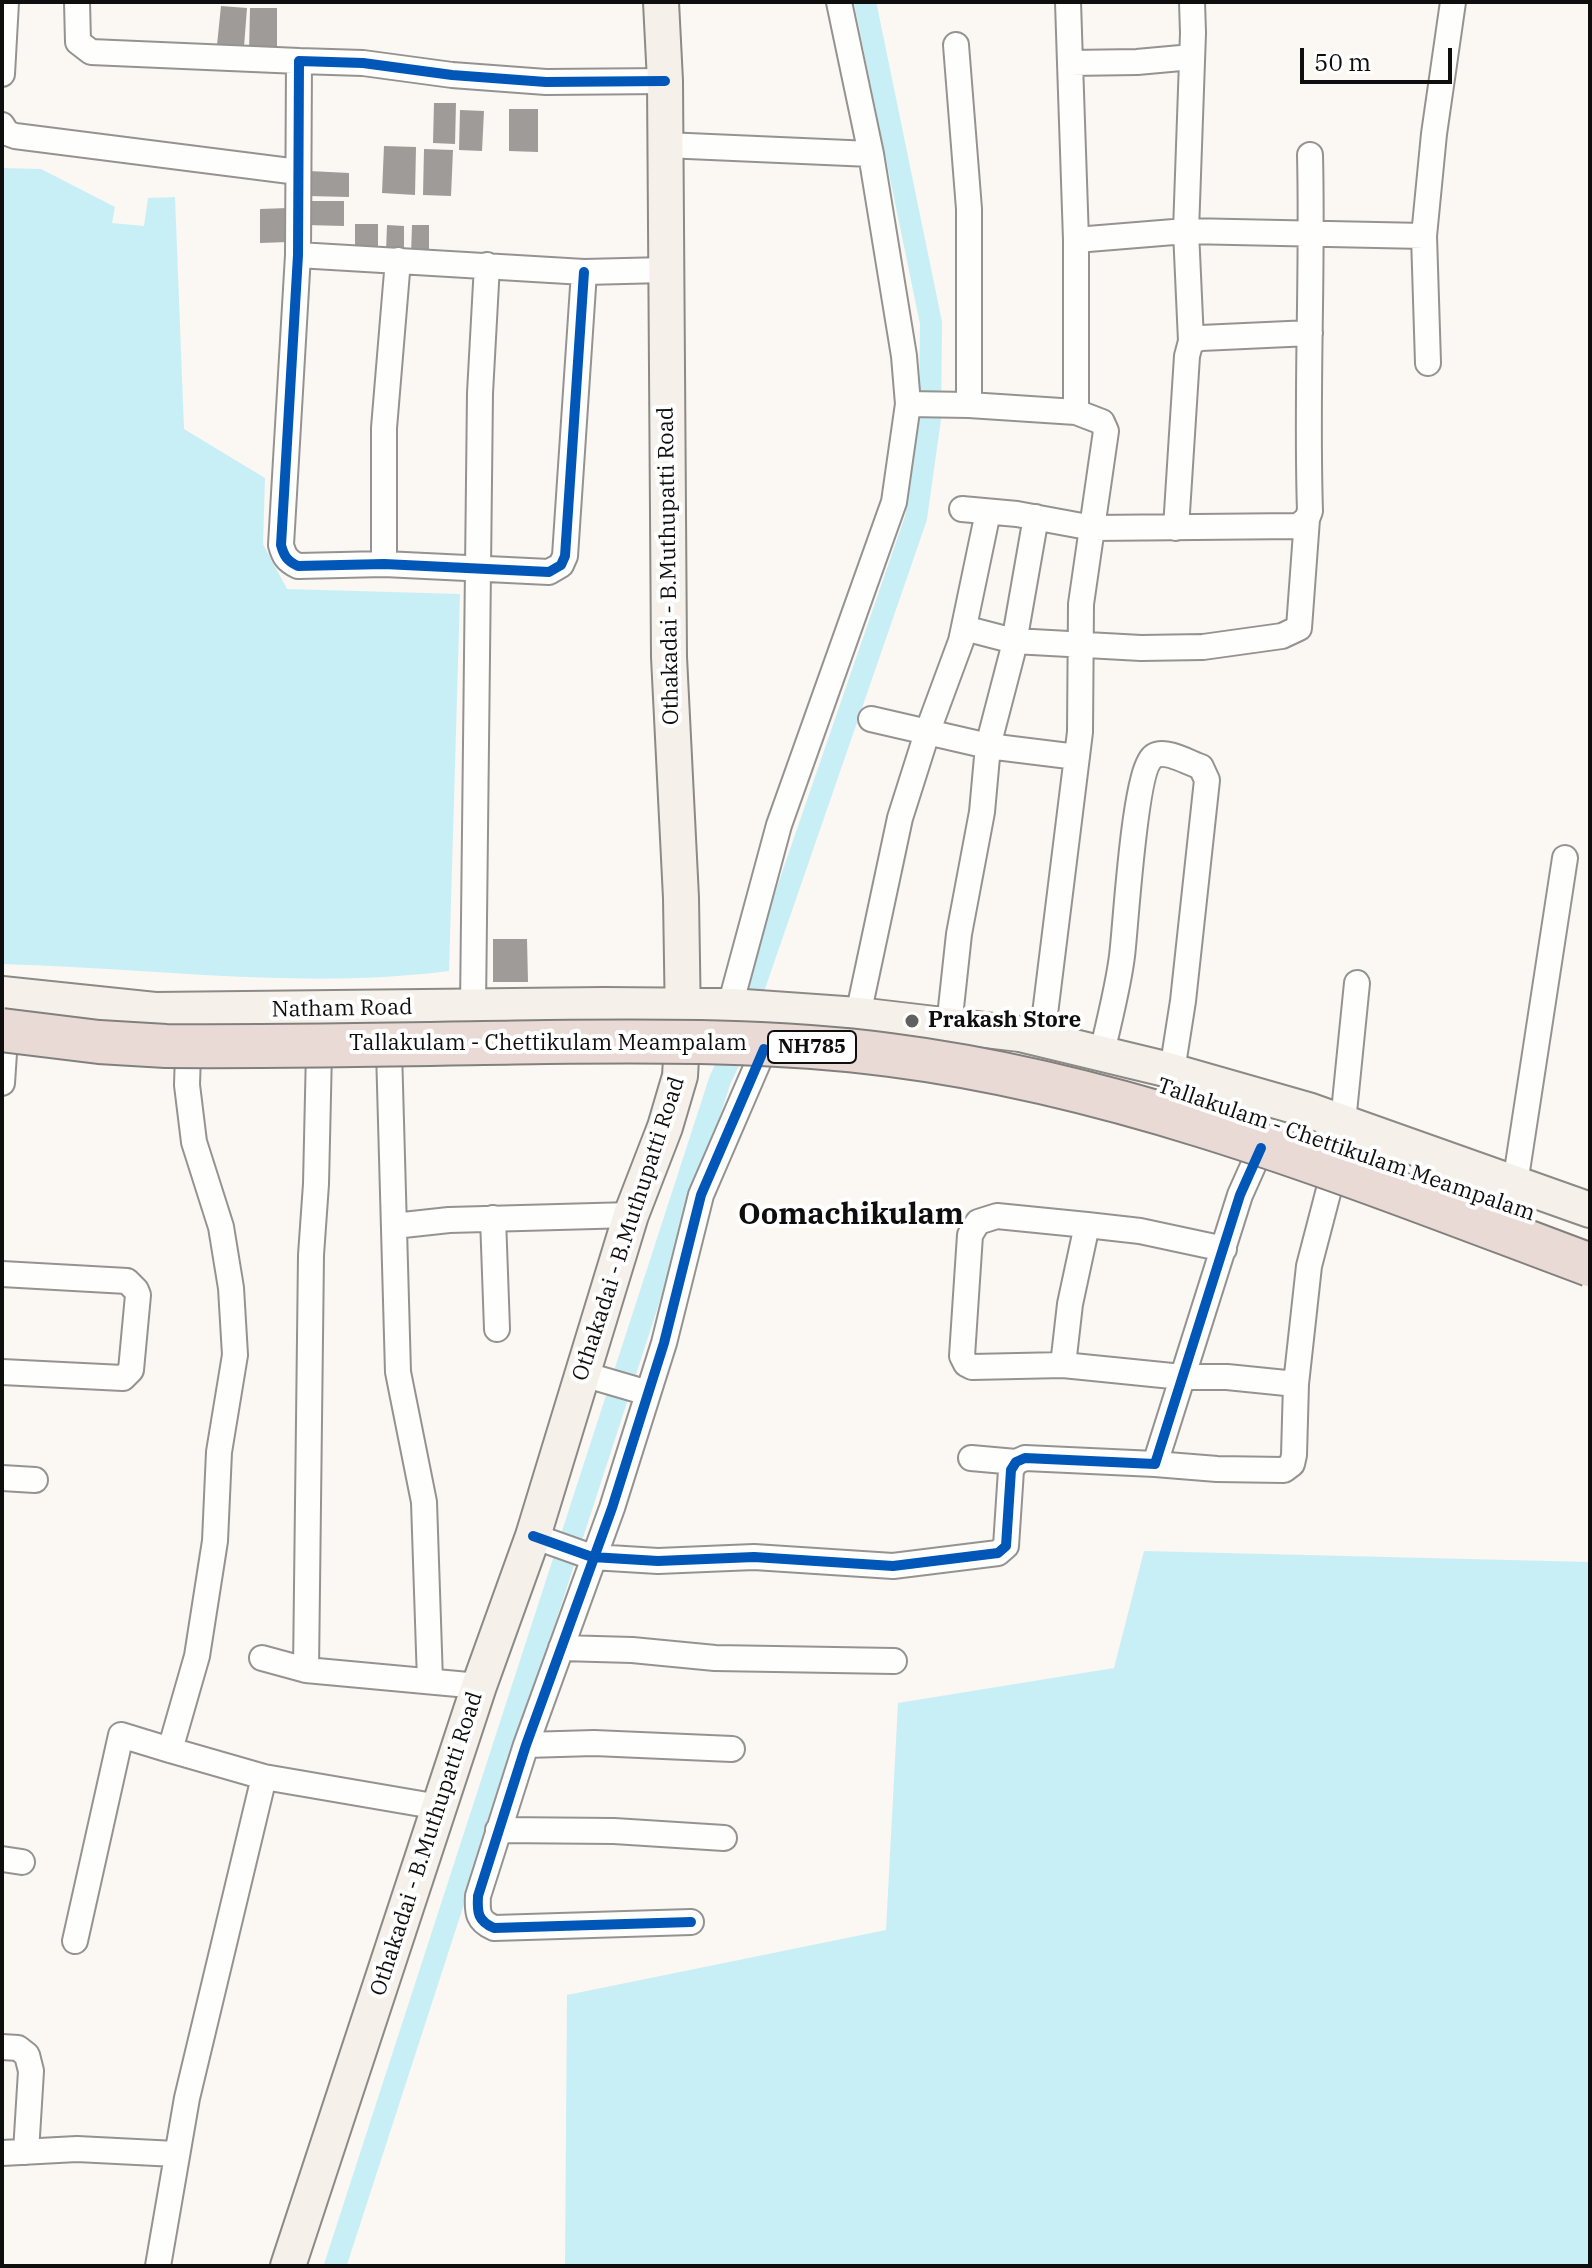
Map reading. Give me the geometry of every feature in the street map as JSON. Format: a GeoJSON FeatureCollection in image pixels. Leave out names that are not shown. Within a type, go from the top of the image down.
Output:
{"type":"FeatureCollection","features":[{"type":"Feature","properties":{"kind":"highway","name":"Tallakulam - Chettikulam Meampalam"},"geometry":{"type":"LineString","coordinates":[[3,1027],[140,1018],[698,1014],[835,1021],[903,1029],[1060,1059],[1178,1089],[1590,1236]]}},
{"type":"Feature","properties":{"kind":"highway","name":"Tallakulam - Chettikulam Meampalam"},"geometry":{"type":"LineString","coordinates":[[3,1027],[111,1043],[166,1046],[694,1040],[808,1046],[938,1061],[1059,1085],[1177,1117],[1590,1265]]}},
{"type":"Feature","properties":{"kind":"main road","name":"Othakadai - B.Muthupatti Road"},"geometry":{"type":"LineString","coordinates":[[288,2266],[479,1686],[566,1547],[619,1384],[631,1215],[675,1094],[683,1047],[681,898],[669,657],[665,81],[661,2]]}},
{"type":"Feature","properties":{"kind":"main road","name":"Natham Road"},"geometry":{"type":"LineString","coordinates":[[2,994],[155,1010],[730,1006],[858,1015],[1042,1038],[1172,1071],[1343,1122],[1590,1210]]}},
{"type":"Feature","properties":{"kind":"main road","name":"Natham Road"},"geometry":{"type":"LineString","coordinates":[[3,1027],[118,1051],[764,1049],[910,1063],[1021,1081],[1161,1115],[1333,1174],[1434,1212],[1590,1287]]}},
{"type":"Feature","properties":{"kind":"street"},"geometry":{"type":"LineString","coordinates":[[2,74],[6,2]]}},
{"type":"Feature","properties":{"kind":"street"},"geometry":{"type":"LineString","coordinates":[[77,2],[78,42],[91,52],[363,63],[452,75],[546,82],[665,81]]}},
{"type":"Feature","properties":{"kind":"street"},"geometry":{"type":"LineString","coordinates":[[730,1006],[779,825],[894,502],[916,405],[904,356],[871,154],[839,2]]}},
{"type":"Feature","properties":{"kind":"street"},"geometry":{"type":"LineString","coordinates":[[1068,2],[1076,240],[1076,412]]}},
{"type":"Feature","properties":{"kind":"street"},"geometry":{"type":"LineString","coordinates":[[1176,528],[1187,356],[1191,341],[1186,231],[1192,2]]}},
{"type":"Feature","properties":{"kind":"street"},"geometry":{"type":"LineString","coordinates":[[1428,363],[1424,236],[1434,134],[1453,2]]}},
{"type":"Feature","properties":{"kind":"street"},"geometry":{"type":"LineString","coordinates":[[956,45],[969,209],[959,405]]}},
{"type":"Feature","properties":{"kind":"street"},"geometry":{"type":"LineString","coordinates":[[1070,63],[1192,57]]}},
{"type":"Feature","properties":{"kind":"street"},"geometry":{"type":"LineString","coordinates":[[299,61],[298,255],[281,545],[284,556],[298,566],[384,564],[549,572],[561,565],[565,556],[584,272]]}},
{"type":"Feature","properties":{"kind":"street"},"geometry":{"type":"LineString","coordinates":[[2,125],[7,133],[15,136],[298,172]]}},
{"type":"Feature","properties":{"kind":"street"},"geometry":{"type":"LineString","coordinates":[[665,145],[871,154]]}},
{"type":"Feature","properties":{"kind":"street"},"geometry":{"type":"LineString","coordinates":[[964,628],[1014,641],[1082,646],[1203,647],[1282,636],[1299,628],[1310,511],[1310,155]]}},
{"type":"Feature","properties":{"kind":"street"},"geometry":{"type":"LineString","coordinates":[[1076,240],[1186,231],[1424,236]]}},
{"type":"Feature","properties":{"kind":"street"},"geometry":{"type":"LineString","coordinates":[[298,255],[584,272],[665,270]]}},
{"type":"Feature","properties":{"kind":"street"},"geometry":{"type":"LineString","coordinates":[[384,564],[384,428],[398,260]]}},
{"type":"Feature","properties":{"kind":"street"},"geometry":{"type":"LineString","coordinates":[[473,1007],[480,393],[487,265]]}},
{"type":"Feature","properties":{"kind":"street"},"geometry":{"type":"LineString","coordinates":[[1191,341],[1310,333]]}},
{"type":"Feature","properties":{"kind":"street"},"geometry":{"type":"LineString","coordinates":[[916,405],[1076,412],[1102,422],[1106,431],[1081,604],[1077,757],[1042,1038]]}},
{"type":"Feature","properties":{"kind":"street"},"geometry":{"type":"LineString","coordinates":[[962,509],[1036,517],[1093,528],[1298,526],[1307,519]]}},
{"type":"Feature","properties":{"kind":"street"},"geometry":{"type":"LineString","coordinates":[[858,1015],[900,818],[964,628],[988,512]]}},
{"type":"Feature","properties":{"kind":"street"},"geometry":{"type":"LineString","coordinates":[[949,1026],[959,934],[982,812],[988,746],[1014,641],[1036,517]]}},
{"type":"Feature","properties":{"kind":"street"},"geometry":{"type":"LineString","coordinates":[[871,719],[988,746],[1077,757]]}},
{"type":"Feature","properties":{"kind":"street"},"geometry":{"type":"LineString","coordinates":[[1102,1053],[1122,959],[1136,815],[1147,764],[1155,756],[1164,754],[1201,767],[1207,780],[1187,972],[1172,1071]]}},
{"type":"Feature","properties":{"kind":"street"},"geometry":{"type":"LineString","coordinates":[[1515,1184],[1565,858]]}},
{"type":"Feature","properties":{"kind":"street"},"geometry":{"type":"LineString","coordinates":[[1343,1122],[1357,983]]}},
{"type":"Feature","properties":{"kind":"street"},"geometry":{"type":"LineString","coordinates":[[2,1083],[3,1027]]}},
{"type":"Feature","properties":{"kind":"street"},"geometry":{"type":"LineString","coordinates":[[691,1922],[494,1928],[483,1923],[477,1913],[478,1896],[526,1745],[561,1648],[566,1547],[612,1508],[619,1384],[764,1049]]}},
{"type":"Feature","properties":{"kind":"street"},"geometry":{"type":"LineString","coordinates":[[389,1050],[398,1372],[424,1502],[430,1681]]}},
{"type":"Feature","properties":{"kind":"street"},"geometry":{"type":"LineString","coordinates":[[306,1670],[311,1255],[319,1051]]}},
{"type":"Feature","properties":{"kind":"street"},"geometry":{"type":"LineString","coordinates":[[170,1750],[197,1656],[215,1541],[219,1452],[235,1355],[231,1288],[221,1227],[194,1142],[187,1085],[188,1053]]}},
{"type":"Feature","properties":{"kind":"street"},"geometry":{"type":"LineString","coordinates":[[1155,1464],[1240,1195],[1261,1148]]}},
{"type":"Feature","properties":{"kind":"street"},"geometry":{"type":"LineString","coordinates":[[971,1458],[1016,1462],[1025,1458],[1217,1469],[1284,1470],[1292,1464],[1296,1384],[1309,1266],[1333,1174]]}},
{"type":"Feature","properties":{"kind":"street"},"geometry":{"type":"LineString","coordinates":[[394,1226],[449,1220],[631,1215]]}},
{"type":"Feature","properties":{"kind":"street"},"geometry":{"type":"LineString","coordinates":[[1224,1249],[1140,1231],[1087,1225],[997,1216],[978,1222],[970,1235],[962,1356],[966,1364],[972,1367],[1063,1365],[1296,1384]]}},
{"type":"Feature","properties":{"kind":"street"},"geometry":{"type":"LineString","coordinates":[[493,1218],[497,1329]]}},
{"type":"Feature","properties":{"kind":"street"},"geometry":{"type":"LineString","coordinates":[[1063,1365],[1070,1304],[1087,1225]]}},
{"type":"Feature","properties":{"kind":"street"},"geometry":{"type":"LineString","coordinates":[[2,1274],[127,1281],[138,1295],[131,1370],[123,1378],[2,1372]]}},
{"type":"Feature","properties":{"kind":"street"},"geometry":{"type":"LineString","coordinates":[[566,1547],[658,1561],[754,1557],[893,1566],[989,1555],[998,1553],[1006,1546],[1011,1470],[1016,1462]]}},
{"type":"Feature","properties":{"kind":"street"},"geometry":{"type":"LineString","coordinates":[[2,1478],[35,1480]]}},
{"type":"Feature","properties":{"kind":"street"},"geometry":{"type":"LineString","coordinates":[[561,1648],[632,1650],[715,1658],[894,1661]]}},
{"type":"Feature","properties":{"kind":"street"},"geometry":{"type":"LineString","coordinates":[[262,1658],[306,1670],[479,1686]]}},
{"type":"Feature","properties":{"kind":"street"},"geometry":{"type":"LineString","coordinates":[[75,1941],[121,1735],[264,1777],[439,1807]]}},
{"type":"Feature","properties":{"kind":"street"},"geometry":{"type":"LineString","coordinates":[[526,1745],[594,1743],[732,1749]]}},
{"type":"Feature","properties":{"kind":"street"},"geometry":{"type":"LineString","coordinates":[[158,2266],[187,2098],[264,1777]]}},
{"type":"Feature","properties":{"kind":"street"},"geometry":{"type":"LineString","coordinates":[[498,1830],[614,1831],[724,1838]]}},
{"type":"Feature","properties":{"kind":"street"},"geometry":{"type":"LineString","coordinates":[[2,2047],[18,2048],[27,2055],[31,2071],[14,2152],[77,2149],[176,2154]]}},
{"type":"Feature","properties":{"kind":"water"},"geometry":{"type":"Polygon","coordinates":[[[2,168],[41,169],[115,207],[112,223],[144,226],[148,198],[175,197],[184,429],[265,478],[263,544],[287,589],[460,594],[449,971],[393,976],[282,978],[2,964],[2,168]]]}},
{"type":"Feature","properties":{"kind":"water"},"geometry":{"type":"Polygon","coordinates":[[[1144,1551],[1590,1562],[1590,2266],[565,2266],[567,1995],[886,1930],[898,1703],[1114,1668],[1144,1551]]]}},
{"type":"Feature","properties":{"kind":"building"},"geometry":{"type":"Polygon","coordinates":[[[221,6],[247,8],[244,47],[217,45],[221,6]]]}},
{"type":"Feature","properties":{"kind":"building"},"geometry":{"type":"Polygon","coordinates":[[[250,8],[277,8],[277,52],[249,52],[250,8]]]}},
{"type":"Feature","properties":{"kind":"building"},"geometry":{"type":"Polygon","coordinates":[[[434,103],[456,103],[455,144],[433,143],[434,103]]]}},
{"type":"Feature","properties":{"kind":"building"},"geometry":{"type":"Polygon","coordinates":[[[509,109],[538,109],[538,152],[509,151],[509,109]]]}},
{"type":"Feature","properties":{"kind":"building"},"geometry":{"type":"Polygon","coordinates":[[[460,110],[484,111],[482,151],[459,150],[460,110]]]}},
{"type":"Feature","properties":{"kind":"building"},"geometry":{"type":"Polygon","coordinates":[[[384,146],[416,147],[415,195],[382,193],[384,146]]]}},
{"type":"Feature","properties":{"kind":"building"},"geometry":{"type":"Polygon","coordinates":[[[424,149],[453,150],[451,196],[423,195],[424,149]]]}},
{"type":"Feature","properties":{"kind":"building"},"geometry":{"type":"Polygon","coordinates":[[[309,171],[349,173],[349,197],[308,196],[309,171]]]}},
{"type":"Feature","properties":{"kind":"building"},"geometry":{"type":"Polygon","coordinates":[[[306,201],[344,201],[344,226],[306,225],[306,201]]]}},
{"type":"Feature","properties":{"kind":"building"},"geometry":{"type":"Polygon","coordinates":[[[288,208],[288,242],[260,243],[260,209],[288,208]]]}},
{"type":"Feature","properties":{"kind":"building"},"geometry":{"type":"Polygon","coordinates":[[[355,224],[378,224],[378,251],[355,251],[355,224]]]}},
{"type":"Feature","properties":{"kind":"building"},"geometry":{"type":"Polygon","coordinates":[[[387,225],[404,226],[404,253],[386,252],[387,225]]]}},
{"type":"Feature","properties":{"kind":"building"},"geometry":{"type":"Polygon","coordinates":[[[412,225],[429,225],[429,255],[411,254],[412,225]]]}},
{"type":"Feature","properties":{"kind":"building"},"geometry":{"type":"Polygon","coordinates":[[[493,939],[527,939],[528,982],[493,982],[493,939]]]}},
{"type":"Feature","properties":{"kind":"waterway"},"geometry":{"type":"LineString","coordinates":[[753,990],[916,518],[930,419],[931,323],[865,2]]}},
{"type":"Feature","properties":{"kind":"waterway"},"geometry":{"type":"LineString","coordinates":[[335,2266],[728,1063]]}},
{"type":"Feature","properties":{"kind":"cycle path"},"geometry":{"type":"LineString","coordinates":[[584,272],[565,556],[561,565],[549,572],[384,564],[298,566],[289,560],[281,545],[298,255],[299,61],[363,63],[452,75],[546,82],[665,81]]}},
{"type":"Feature","properties":{"kind":"cycle path"},"geometry":{"type":"LineString","coordinates":[[691,1922],[494,1928],[480,1916],[478,1896],[526,1745],[612,1508],[664,1343],[701,1195],[764,1049]]}},
{"type":"Feature","properties":{"kind":"cycle path"},"geometry":{"type":"LineString","coordinates":[[533,1536],[592,1557],[658,1561],[754,1557],[893,1566],[998,1553],[1006,1546],[1011,1470],[1016,1462],[1025,1458],[1155,1464],[1240,1195],[1261,1148]]}},
{"type":"Feature","properties":{"kind":"place","name":"Prakash Store"},"geometry":{"type":"Point","coordinates":[912,1021]}},
{"type":"Feature","properties":{"kind":"district","name":"Oomachikulam"},"geometry":{"type":"Point","coordinates":[851,1215]}}]}
